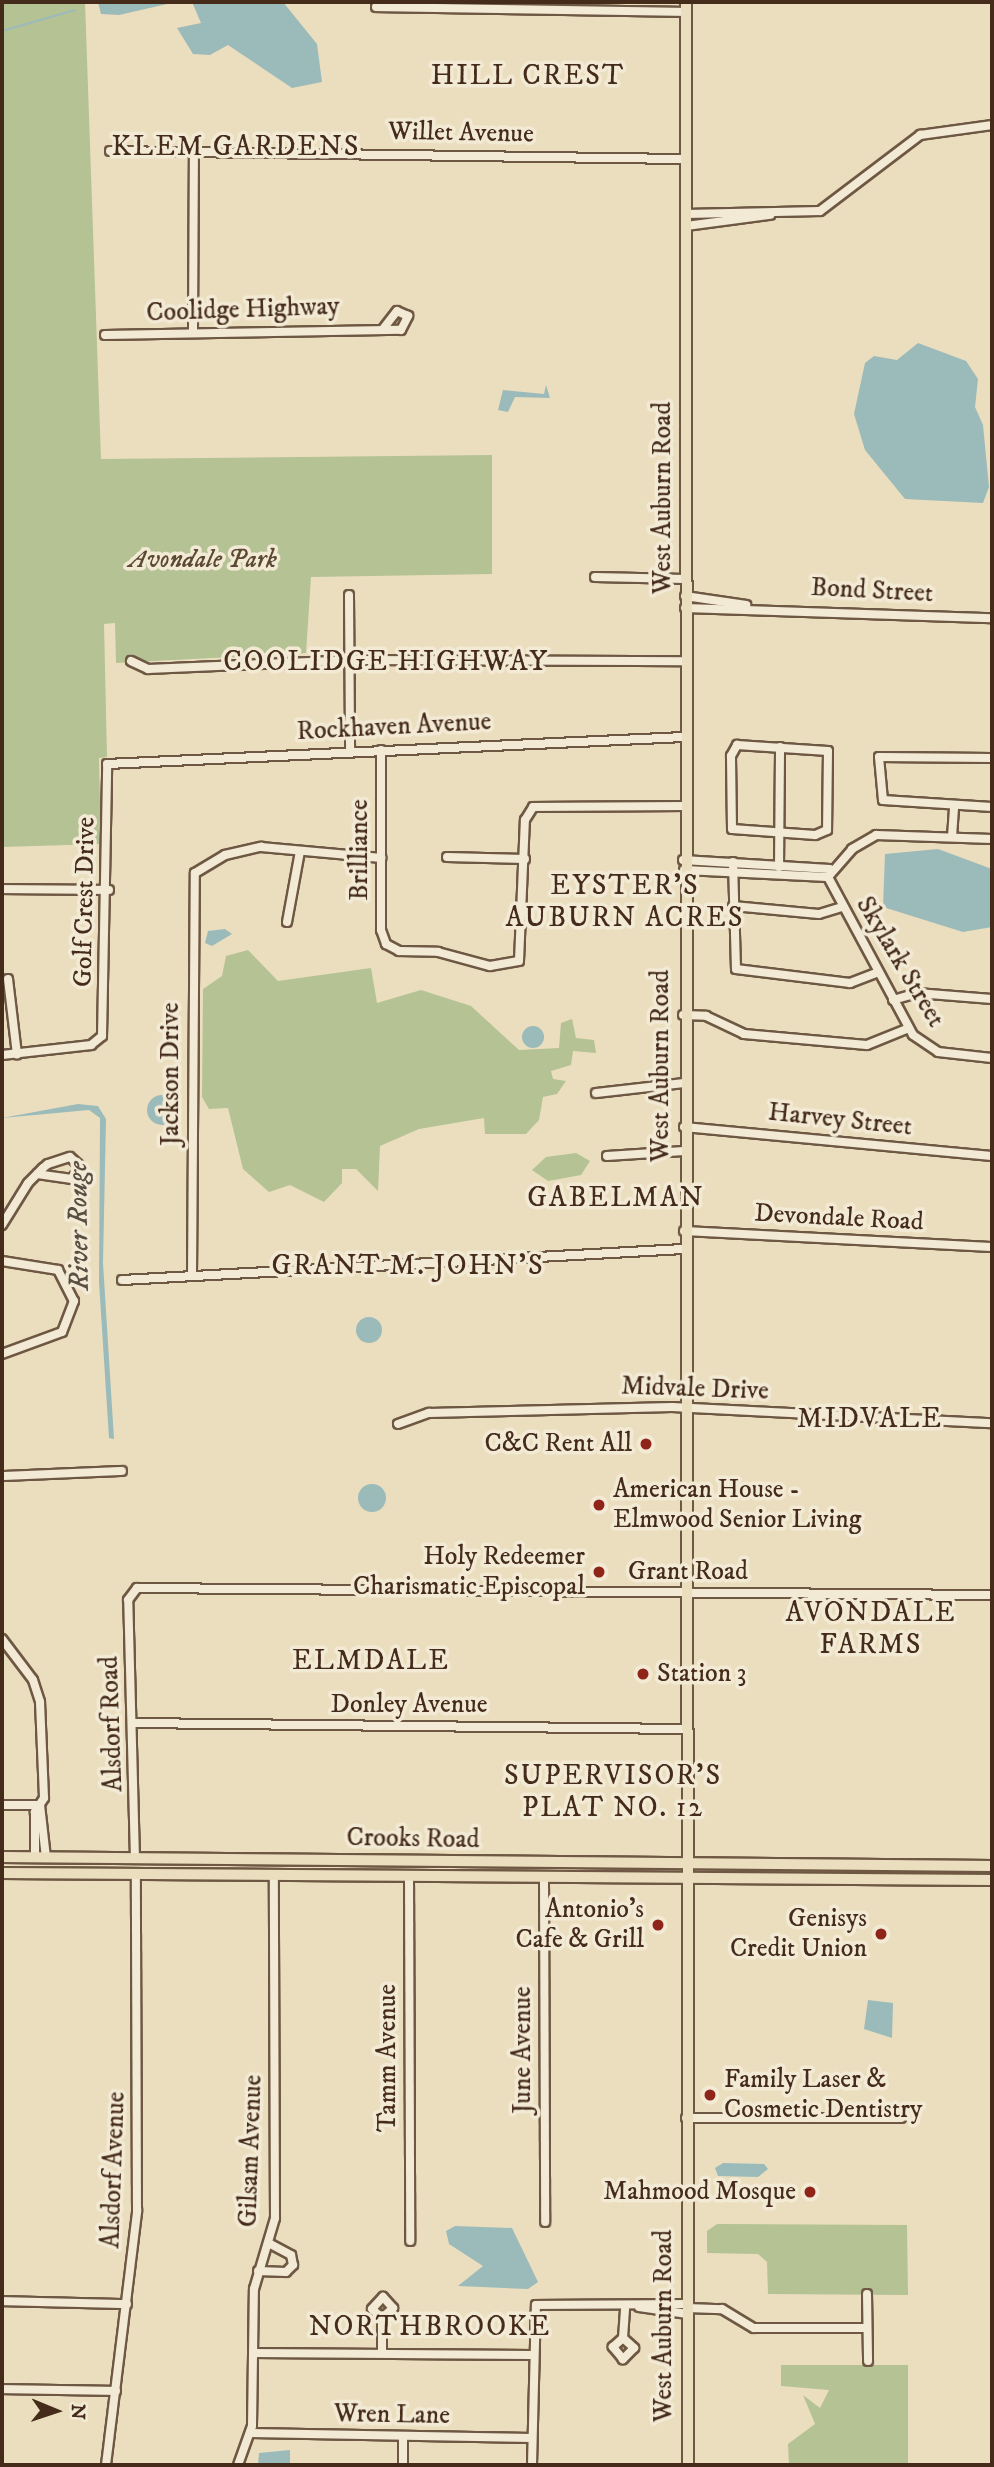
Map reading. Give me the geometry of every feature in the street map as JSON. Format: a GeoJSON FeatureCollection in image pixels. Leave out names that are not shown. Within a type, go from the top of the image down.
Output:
{"type":"FeatureCollection","features":[{"type":"Feature","properties":{"kind":"main road","name":"West Auburn Road"},"geometry":{"type":"LineString","coordinates":[[686,7],[683,1015],[688,2465]]}},
{"type":"Feature","properties":{"kind":"main road","name":"Crooks Road"},"geometry":{"type":"LineString","coordinates":[[4,1858],[498,1863],[685,1868],[992,1866]]}},
{"type":"Feature","properties":{"kind":"main road"},"geometry":{"type":"LineString","coordinates":[[192,1875],[201,1859]]}},
{"type":"Feature","properties":{"kind":"main road"},"geometry":{"type":"LineString","coordinates":[[274,1875],[272,1865],[281,1860]]}},
{"type":"Feature","properties":{"kind":"main road"},"geometry":{"type":"LineString","coordinates":[[492,1878],[498,1863]]}},
{"type":"Feature","properties":{"kind":"main road"},"geometry":{"type":"LineString","coordinates":[[544,1879],[543,1869],[554,1865]]}},
{"type":"Feature","properties":{"kind":"main road"},"geometry":{"type":"LineString","coordinates":[[965,1880],[974,1865]]}},
{"type":"Feature","properties":{"kind":"main road"},"geometry":{"type":"LineString","coordinates":[[834,1881],[845,1866]]}},
{"type":"Feature","properties":{"kind":"main road"},"geometry":{"type":"LineString","coordinates":[[650,1881],[658,1867]]}},
{"type":"Feature","properties":{"kind":"main road"},"geometry":{"type":"LineString","coordinates":[[714,1882],[720,1867]]}},
{"type":"Feature","properties":{"kind":"main road","name":"Crooks Road"},"geometry":{"type":"LineString","coordinates":[[2,1873],[409,1876],[685,1882],[992,1880]]}},
{"type":"Feature","properties":{"kind":"street"},"geometry":{"type":"LineString","coordinates":[[376,7],[686,7]]}},
{"type":"Feature","properties":{"kind":"street"},"geometry":{"type":"LineString","coordinates":[[686,220],[737,224],[773,214],[828,208],[930,130],[992,125]]}},
{"type":"Feature","properties":{"kind":"street"},"geometry":{"type":"LineString","coordinates":[[193,330],[194,149]]}},
{"type":"Feature","properties":{"kind":"street","name":"Willet Avenue"},"geometry":{"type":"LineString","coordinates":[[110,151],[194,149],[686,159]]}},
{"type":"Feature","properties":{"kind":"street","name":"Coolidge Highway"},"geometry":{"type":"LineString","coordinates":[[105,335],[193,330],[383,329]]}},
{"type":"Feature","properties":{"kind":"street"},"geometry":{"type":"LineString","coordinates":[[595,576],[685,579]]}},
{"type":"Feature","properties":{"kind":"street"},"geometry":{"type":"LineString","coordinates":[[348,595],[350,752]]}},
{"type":"Feature","properties":{"kind":"street","name":"Bond Street"},"geometry":{"type":"LineString","coordinates":[[685,602],[992,618]]}},
{"type":"Feature","properties":{"kind":"street"},"geometry":{"type":"LineString","coordinates":[[131,661],[148,669],[349,660],[685,661]]}},
{"type":"Feature","properties":{"kind":"street","name":"Rockhaven Avenue"},"geometry":{"type":"LineString","coordinates":[[107,764],[684,737]]}},
{"type":"Feature","properties":{"kind":"street"},"geometry":{"type":"LineString","coordinates":[[733,747],[823,749],[829,756],[827,830],[780,833],[731,825],[733,747]]}},
{"type":"Feature","properties":{"kind":"street"},"geometry":{"type":"LineString","coordinates":[[778,874],[780,747]]}},
{"type":"Feature","properties":{"kind":"street","name":"Brilliance"},"geometry":{"type":"LineString","coordinates":[[381,750],[380,930],[389,947],[482,965],[517,964],[523,953],[524,859]]}},
{"type":"Feature","properties":{"kind":"street"},"geometry":{"type":"LineString","coordinates":[[992,758],[880,754],[883,800],[992,807]]}},
{"type":"Feature","properties":{"kind":"street","name":"Golf Crest Drive"},"geometry":{"type":"LineString","coordinates":[[17,1054],[100,1040],[109,890],[107,764]]}},
{"type":"Feature","properties":{"kind":"street"},"geometry":{"type":"LineString","coordinates":[[952,836],[954,805]]}},
{"type":"Feature","properties":{"kind":"street"},"geometry":{"type":"LineString","coordinates":[[447,857],[524,859],[530,809],[683,806]]}},
{"type":"Feature","properties":{"kind":"street"},"geometry":{"type":"LineString","coordinates":[[683,865],[733,872],[829,873],[870,837],[952,836],[992,839]]}},
{"type":"Feature","properties":{"kind":"street","name":"Jackson Drive"},"geometry":{"type":"LineString","coordinates":[[192,1276],[195,873],[243,849],[300,851]]}},
{"type":"Feature","properties":{"kind":"street"},"geometry":{"type":"LineString","coordinates":[[287,922],[300,851],[381,858]]}},
{"type":"Feature","properties":{"kind":"street"},"geometry":{"type":"LineString","coordinates":[[683,865],[733,862],[779,864],[829,873]]}},
{"type":"Feature","properties":{"kind":"street"},"geometry":{"type":"LineString","coordinates":[[733,862],[733,957],[740,972],[850,983],[878,972]]}},
{"type":"Feature","properties":{"kind":"street","name":"Skylark Street"},"geometry":{"type":"LineString","coordinates":[[829,873],[842,907],[909,1028],[938,1052],[992,1058]]}},
{"type":"Feature","properties":{"kind":"street"},"geometry":{"type":"LineString","coordinates":[[2,889],[109,890]]}},
{"type":"Feature","properties":{"kind":"street"},"geometry":{"type":"LineString","coordinates":[[733,906],[819,914],[842,907]]}},
{"type":"Feature","properties":{"kind":"street"},"geometry":{"type":"LineString","coordinates":[[2,1055],[17,1054],[8,978]]}},
{"type":"Feature","properties":{"kind":"street"},"geometry":{"type":"LineString","coordinates":[[894,1000],[913,993],[992,999]]}},
{"type":"Feature","properties":{"kind":"street"},"geometry":{"type":"LineString","coordinates":[[683,1015],[706,1016],[744,1034],[867,1045],[909,1028]]}},
{"type":"Feature","properties":{"kind":"street"},"geometry":{"type":"LineString","coordinates":[[596,1093],[684,1083]]}},
{"type":"Feature","properties":{"kind":"street","name":"Harvey Street"},"geometry":{"type":"LineString","coordinates":[[684,1127],[992,1156]]}},
{"type":"Feature","properties":{"kind":"street"},"geometry":{"type":"LineString","coordinates":[[607,1156],[684,1152]]}},
{"type":"Feature","properties":{"kind":"street"},"geometry":{"type":"LineString","coordinates":[[2,1225],[37,1174],[65,1156],[80,1167],[72,1179],[37,1174]]}},
{"type":"Feature","properties":{"kind":"street","name":"Devondale Road"},"geometry":{"type":"LineString","coordinates":[[684,1231],[992,1247]]}},
{"type":"Feature","properties":{"kind":"street"},"geometry":{"type":"LineString","coordinates":[[122,1280],[684,1249]]}},
{"type":"Feature","properties":{"kind":"street"},"geometry":{"type":"LineString","coordinates":[[2,1261],[58,1270],[74,1301],[62,1332],[2,1354]]}},
{"type":"Feature","properties":{"kind":"street","name":"Midvale Drive"},"geometry":{"type":"LineString","coordinates":[[398,1424],[429,1413],[684,1407],[992,1423]]}},
{"type":"Feature","properties":{"kind":"street"},"geometry":{"type":"LineString","coordinates":[[2,1476],[122,1471]]}},
{"type":"Feature","properties":{"kind":"street","name":"Grant Road"},"geometry":{"type":"LineString","coordinates":[[133,1590],[992,1595]]}},
{"type":"Feature","properties":{"kind":"street","name":"Alsdorf Road"},"geometry":{"type":"LineString","coordinates":[[133,1590],[135,1859]]}},
{"type":"Feature","properties":{"kind":"street"},"geometry":{"type":"LineString","coordinates":[[3,1642],[33,1679],[40,1702],[40,1858]]}},
{"type":"Feature","properties":{"kind":"street","name":"Donley Avenue"},"geometry":{"type":"LineString","coordinates":[[132,1723],[685,1729]]}},
{"type":"Feature","properties":{"kind":"street"},"geometry":{"type":"LineString","coordinates":[[2,1805],[40,1805]]}},
{"type":"Feature","properties":{"kind":"street","name":"Alsdorf Avenue"},"geometry":{"type":"LineString","coordinates":[[106,2465],[127,2304],[138,2187],[136,1874]]}},
{"type":"Feature","properties":{"kind":"street","name":"Gilsam Avenue"},"geometry":{"type":"LineString","coordinates":[[238,2465],[251,2433],[258,2271],[275,2212],[274,1875]]}},
{"type":"Feature","properties":{"kind":"street","name":"Tamm Avenue"},"geometry":{"type":"LineString","coordinates":[[409,1876],[410,2241]]}},
{"type":"Feature","properties":{"kind":"street","name":"June Avenue"},"geometry":{"type":"LineString","coordinates":[[544,1879],[545,2222]]}},
{"type":"Feature","properties":{"kind":"street"},"geometry":{"type":"LineString","coordinates":[[686,2119],[901,2118]]}},
{"type":"Feature","properties":{"kind":"street"},"geometry":{"type":"LineString","coordinates":[[258,2271],[286,2272],[292,2265],[291,2255],[268,2243]]}},
{"type":"Feature","properties":{"kind":"street"},"geometry":{"type":"LineString","coordinates":[[867,2294],[868,2361]]}},
{"type":"Feature","properties":{"kind":"street"},"geometry":{"type":"LineString","coordinates":[[2,2301],[127,2304]]}},
{"type":"Feature","properties":{"kind":"street"},"geometry":{"type":"LineString","coordinates":[[532,2465],[532,2355],[536,2305],[722,2309],[754,2328],[867,2328]]}},
{"type":"Feature","properties":{"kind":"street"},"geometry":{"type":"LineString","coordinates":[[623,2338],[625,2306]]}},
{"type":"Feature","properties":{"kind":"street"},"geometry":{"type":"LineString","coordinates":[[382,2318],[382,2353]]}},
{"type":"Feature","properties":{"kind":"street"},"geometry":{"type":"LineString","coordinates":[[253,2353],[532,2355]]}},
{"type":"Feature","properties":{"kind":"street"},"geometry":{"type":"LineString","coordinates":[[2,2389],[116,2391]]}},
{"type":"Feature","properties":{"kind":"street","name":"Wren Lane"},"geometry":{"type":"LineString","coordinates":[[251,2433],[532,2438]]}},
{"type":"Feature","properties":{"kind":"street"},"geometry":{"type":"LineString","coordinates":[[403,2435],[403,2465]]}},
{"type":"Feature","properties":{"kind":"green space","name":"Avondale Park"},"geometry":{"type":"Polygon","coordinates":[[[2,2],[85,2],[101,459],[492,455],[492,574],[311,577],[306,653],[116,663],[115,623],[104,624],[107,757],[99,758],[101,844],[2,847],[2,2]]]}},
{"type":"Feature","properties":{"kind":"green space"},"geometry":{"type":"Polygon","coordinates":[[[248,950],[278,981],[371,968],[377,1003],[421,990],[471,1006],[519,1050],[559,1048],[561,1023],[572,1019],[576,1038],[594,1040],[596,1053],[573,1051],[571,1065],[551,1071],[553,1079],[566,1081],[557,1094],[543,1097],[539,1120],[526,1134],[485,1134],[484,1118],[419,1129],[380,1146],[378,1191],[356,1169],[342,1169],[342,1183],[324,1202],[290,1185],[269,1192],[243,1169],[228,1108],[209,1109],[202,1097],[203,989],[222,976],[226,956],[248,950]]]}},
{"type":"Feature","properties":{"kind":"green space"},"geometry":{"type":"Polygon","coordinates":[[[576,1153],[590,1161],[581,1175],[548,1181],[532,1170],[546,1157],[576,1153]]]}},
{"type":"Feature","properties":{"kind":"green space"},"geometry":{"type":"Polygon","coordinates":[[[717,2224],[907,2225],[908,2295],[768,2294],[767,2262],[758,2254],[707,2253],[707,2231],[717,2224]]]}},
{"type":"Feature","properties":{"kind":"green space"},"geometry":{"type":"Polygon","coordinates":[[[781,2365],[908,2365],[908,2465],[789,2465],[788,2444],[815,2424],[803,2395],[820,2408],[829,2390],[781,2386],[781,2365]]]}},
{"type":"Feature","properties":{"kind":"water"},"geometry":{"type":"Polygon","coordinates":[[[98,2],[176,2],[119,15],[101,14],[98,2]]]}},
{"type":"Feature","properties":{"kind":"water"},"geometry":{"type":"Polygon","coordinates":[[[192,2],[283,2],[317,44],[322,82],[292,88],[228,45],[210,55],[193,54],[177,28],[201,23],[192,2]]]}},
{"type":"Feature","properties":{"kind":"water"},"geometry":{"type":"Polygon","coordinates":[[[918,343],[966,361],[978,379],[975,407],[983,425],[989,487],[983,503],[905,499],[865,450],[854,414],[865,363],[874,356],[897,360],[918,343]]]}},
{"type":"Feature","properties":{"kind":"water"},"geometry":{"type":"Polygon","coordinates":[[[546,385],[550,398],[515,397],[508,412],[498,410],[503,390],[544,394],[546,385]]]}},
{"type":"Feature","properties":{"kind":"water"},"geometry":{"type":"Polygon","coordinates":[[[938,849],[992,869],[992,927],[963,932],[883,907],[885,854],[938,849]]]}},
{"type":"Feature","properties":{"kind":"water"},"geometry":{"type":"Polygon","coordinates":[[[225,929],[232,934],[212,946],[205,943],[208,931],[225,929]]]}},
{"type":"Feature","properties":{"kind":"water"},"geometry":{"type":"Polygon","coordinates":[[[533,1026],[541,1029],[544,1037],[541,1045],[533,1048],[525,1045],[522,1037],[525,1029],[533,1026]]]}},
{"type":"Feature","properties":{"kind":"water"},"geometry":{"type":"Polygon","coordinates":[[[162,1095],[168,1096],[176,1104],[176,1116],[168,1124],[162,1125],[156,1124],[148,1116],[147,1110],[148,1104],[156,1096],[162,1095]]]}},
{"type":"Feature","properties":{"kind":"water"},"geometry":{"type":"Polygon","coordinates":[[[78,1104],[98,1106],[106,1119],[103,1263],[114,1439],[109,1438],[99,1282],[100,1118],[89,1110],[2,1118],[78,1104]]]}},
{"type":"Feature","properties":{"kind":"water"},"geometry":{"type":"Polygon","coordinates":[[[369,1317],[378,1321],[382,1330],[378,1339],[369,1343],[360,1339],[356,1330],[360,1321],[369,1317]]]}},
{"type":"Feature","properties":{"kind":"water"},"geometry":{"type":"Polygon","coordinates":[[[372,1484],[382,1488],[386,1498],[382,1508],[372,1512],[362,1508],[358,1498],[362,1488],[372,1484]]]}},
{"type":"Feature","properties":{"kind":"water"},"geometry":{"type":"Polygon","coordinates":[[[868,2000],[893,2003],[892,2038],[864,2029],[868,2000]]]}},
{"type":"Feature","properties":{"kind":"water"},"geometry":{"type":"Polygon","coordinates":[[[723,2163],[764,2164],[768,2169],[758,2177],[718,2176],[715,2168],[723,2163]]]}},
{"type":"Feature","properties":{"kind":"water"},"geometry":{"type":"Polygon","coordinates":[[[455,2226],[512,2228],[538,2282],[528,2289],[458,2286],[483,2266],[449,2244],[446,2231],[455,2226]]]}},
{"type":"Feature","properties":{"kind":"water"},"geometry":{"type":"Polygon","coordinates":[[[290,2450],[290,2465],[258,2465],[259,2453],[290,2450]]]}},
{"type":"Feature","properties":{"kind":"waterway"},"geometry":{"type":"LineString","coordinates":[[2,31],[75,10]]}},
{"type":"Feature","properties":{"kind":"place","name":"C&C Rent All"},"geometry":{"type":"Point","coordinates":[646,1444]}},
{"type":"Feature","properties":{"kind":"place","name":"American House - Elmwood Senior Living"},"geometry":{"type":"Point","coordinates":[599,1505]}},
{"type":"Feature","properties":{"kind":"place","name":"Holy Redeemer Charismatic Episcopal"},"geometry":{"type":"Point","coordinates":[599,1572]}},
{"type":"Feature","properties":{"kind":"place","name":"Station 3"},"geometry":{"type":"Point","coordinates":[643,1674]}},
{"type":"Feature","properties":{"kind":"place","name":"Antonio's Cafe & Grill"},"geometry":{"type":"Point","coordinates":[658,1925]}},
{"type":"Feature","properties":{"kind":"place","name":"Genisys Credit Union"},"geometry":{"type":"Point","coordinates":[881,1934]}},
{"type":"Feature","properties":{"kind":"place","name":"Family Laser & Cosmetic Dentistry"},"geometry":{"type":"Point","coordinates":[710,2095]}},
{"type":"Feature","properties":{"kind":"place","name":"Mahmood Mosque"},"geometry":{"type":"Point","coordinates":[810,2192]}},
{"type":"Feature","properties":{"kind":"district","name":"HILL CREST"},"geometry":{"type":"Point","coordinates":[528,76]}},
{"type":"Feature","properties":{"kind":"district","name":"KLEM GARDENS"},"geometry":{"type":"Point","coordinates":[236,147]}},
{"type":"Feature","properties":{"kind":"district","name":"COOLIDGE HIGHWAY"},"geometry":{"type":"Point","coordinates":[386,662]}},
{"type":"Feature","properties":{"kind":"district","name":"EYSTER'S AUBURN ACRES"},"geometry":{"type":"Point","coordinates":[625,902]}},
{"type":"Feature","properties":{"kind":"district","name":"GABELMAN"},"geometry":{"type":"Point","coordinates":[616,1198]}},
{"type":"Feature","properties":{"kind":"district","name":"GRANT M. JOHN'S"},"geometry":{"type":"Point","coordinates":[408,1266]}},
{"type":"Feature","properties":{"kind":"district","name":"MIDVALE"},"geometry":{"type":"Point","coordinates":[870,1419]}},
{"type":"Feature","properties":{"kind":"district","name":"AVONDALE FARMS"},"geometry":{"type":"Point","coordinates":[871,1629]}},
{"type":"Feature","properties":{"kind":"district","name":"ELMDALE"},"geometry":{"type":"Point","coordinates":[371,1661]}},
{"type":"Feature","properties":{"kind":"district","name":"SUPERVISOR'S PLAT NO. 12"},"geometry":{"type":"Point","coordinates":[613,1792]}},
{"type":"Feature","properties":{"kind":"district","name":"NORTHBROOKE"},"geometry":{"type":"Point","coordinates":[430,2327]}},
{"type":"Feature","properties":{"kind":"water label","name":"River Rouge"},"geometry":{"type":"Point","coordinates":[79,1226]}}]}
